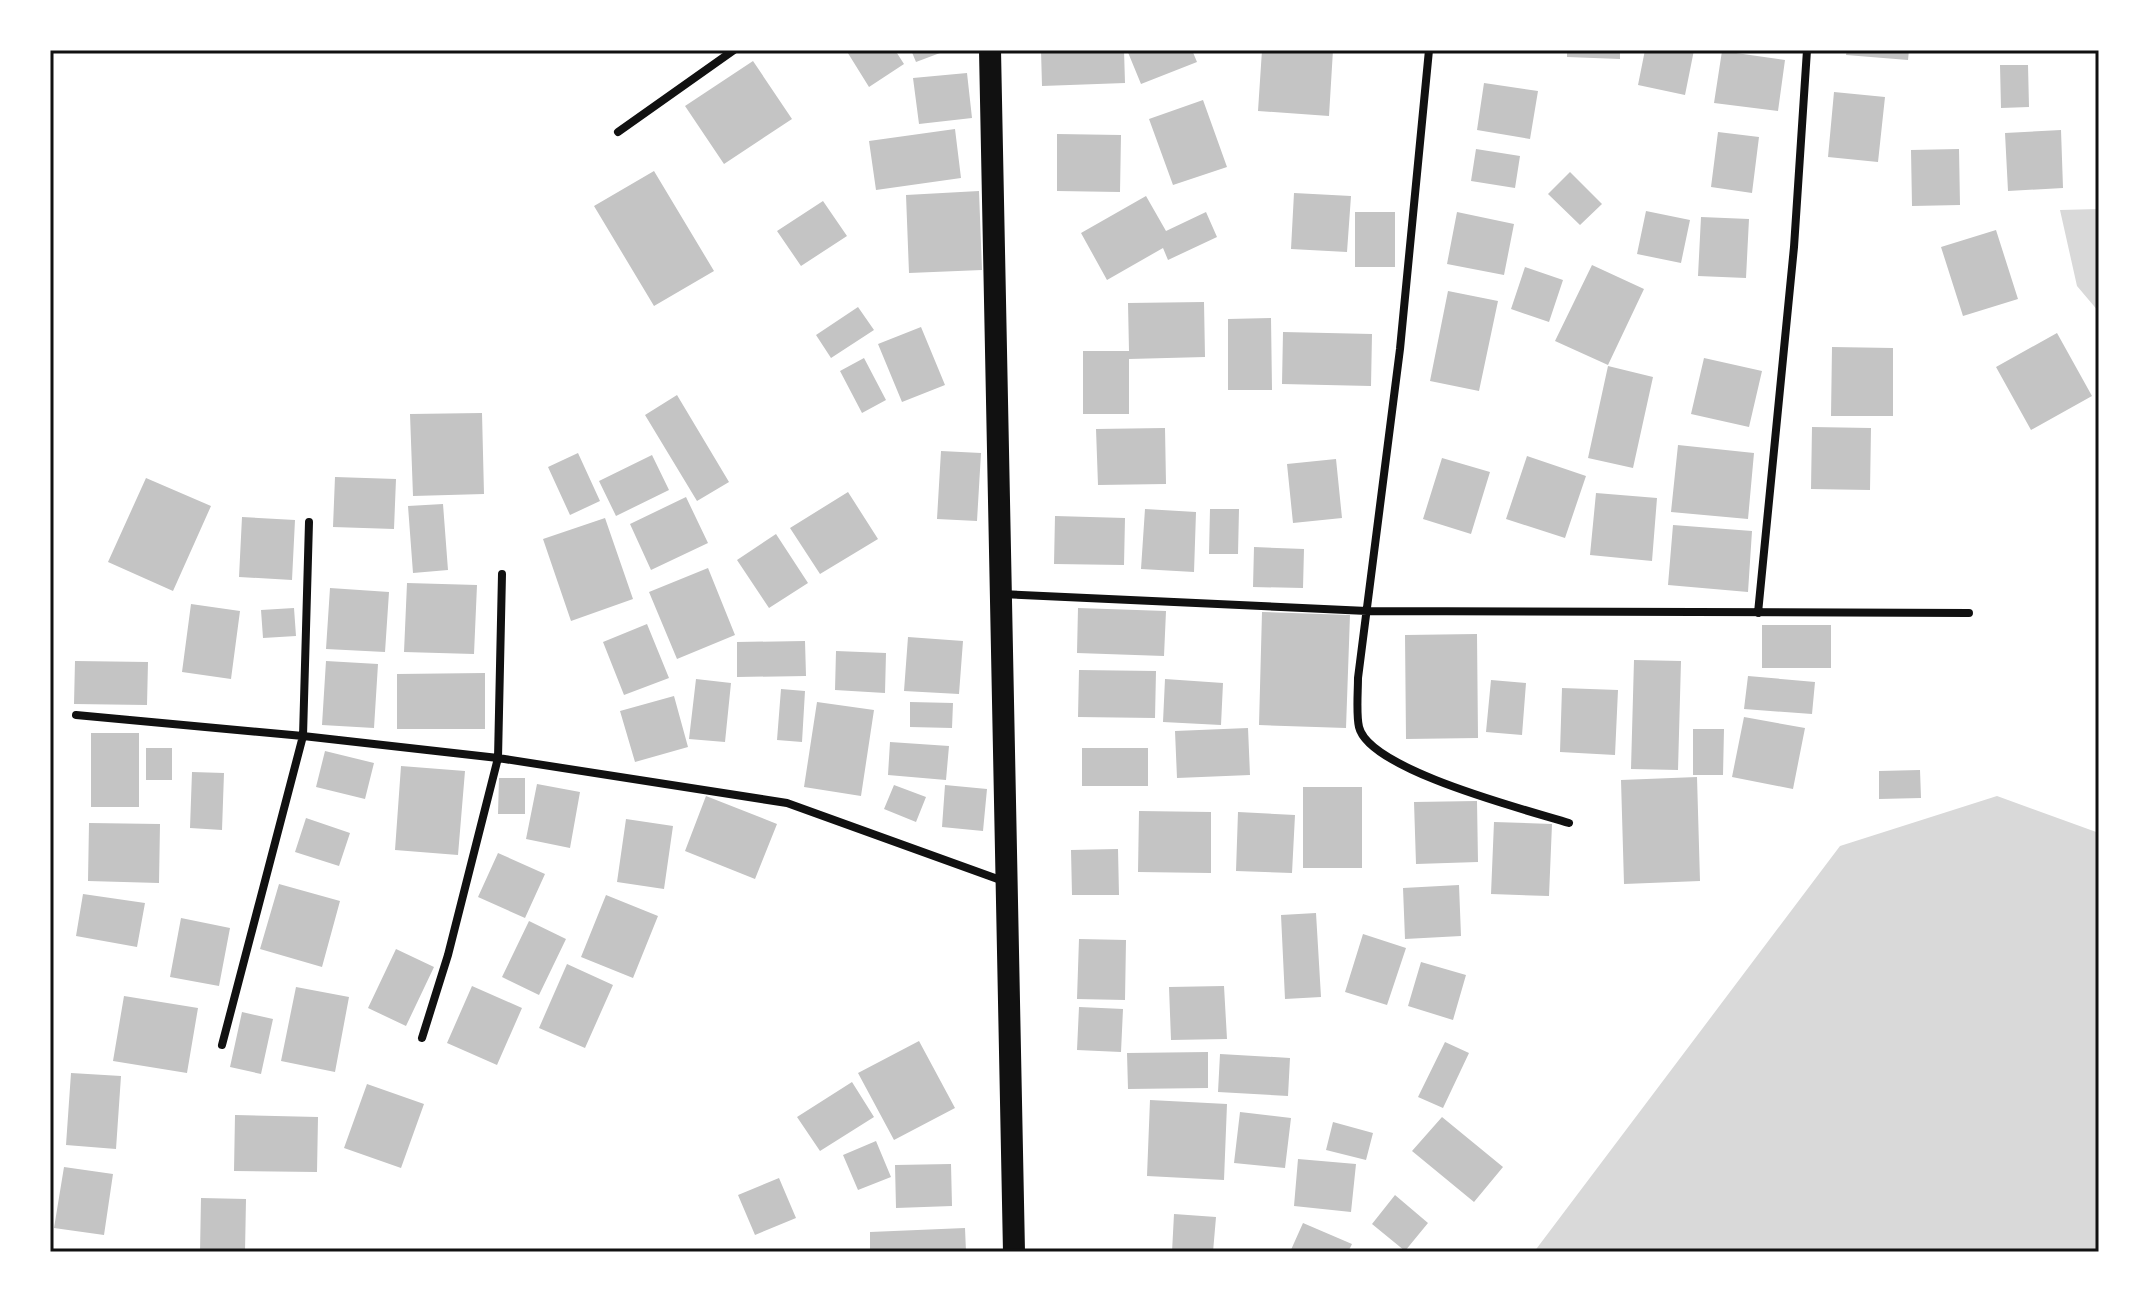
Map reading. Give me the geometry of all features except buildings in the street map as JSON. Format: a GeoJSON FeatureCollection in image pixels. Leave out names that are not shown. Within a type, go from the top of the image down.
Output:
{"type":"FeatureCollection","features":[{"type":"Feature","properties":{"kind":"highway"},"geometry":{"type":"LineString","coordinates":[[990,50],[1014,1252]]}},
{"type":"Feature","properties":{"kind":"street"},"geometry":{"type":"LineString","coordinates":[[618,132],[734,50]]}},
{"type":"Feature","properties":{"kind":"street"},"geometry":{"type":"LineString","coordinates":[[1429,50],[1400,349],[1358,678],[1359,729],[1379,754],[1428,778],[1569,823]]}},
{"type":"Feature","properties":{"kind":"street"},"geometry":{"type":"LineString","coordinates":[[1758,613],[1794,247],[1807,50]]}},
{"type":"Feature","properties":{"kind":"street"},"geometry":{"type":"LineString","coordinates":[[222,1045],[303,736],[309,522]]}},
{"type":"Feature","properties":{"kind":"street"},"geometry":{"type":"LineString","coordinates":[[422,1038],[448,955],[498,758],[502,574]]}},
{"type":"Feature","properties":{"kind":"street"},"geometry":{"type":"LineString","coordinates":[[1000,594],[1367,611],[1969,613]]}},
{"type":"Feature","properties":{"kind":"street"},"geometry":{"type":"LineString","coordinates":[[76,715],[498,758],[787,803],[1006,882]]}},
{"type":"Feature","properties":{"kind":"shaded area"},"geometry":{"type":"Polygon","coordinates":[[[2099,209],[2099,312],[2077,286],[2060,210],[2099,209]]]}},
{"type":"Feature","properties":{"kind":"shaded area"},"geometry":{"type":"Polygon","coordinates":[[[1997,796],[2099,833],[2099,1252],[1534,1252],[1840,846],[1997,796]]]}}]}
